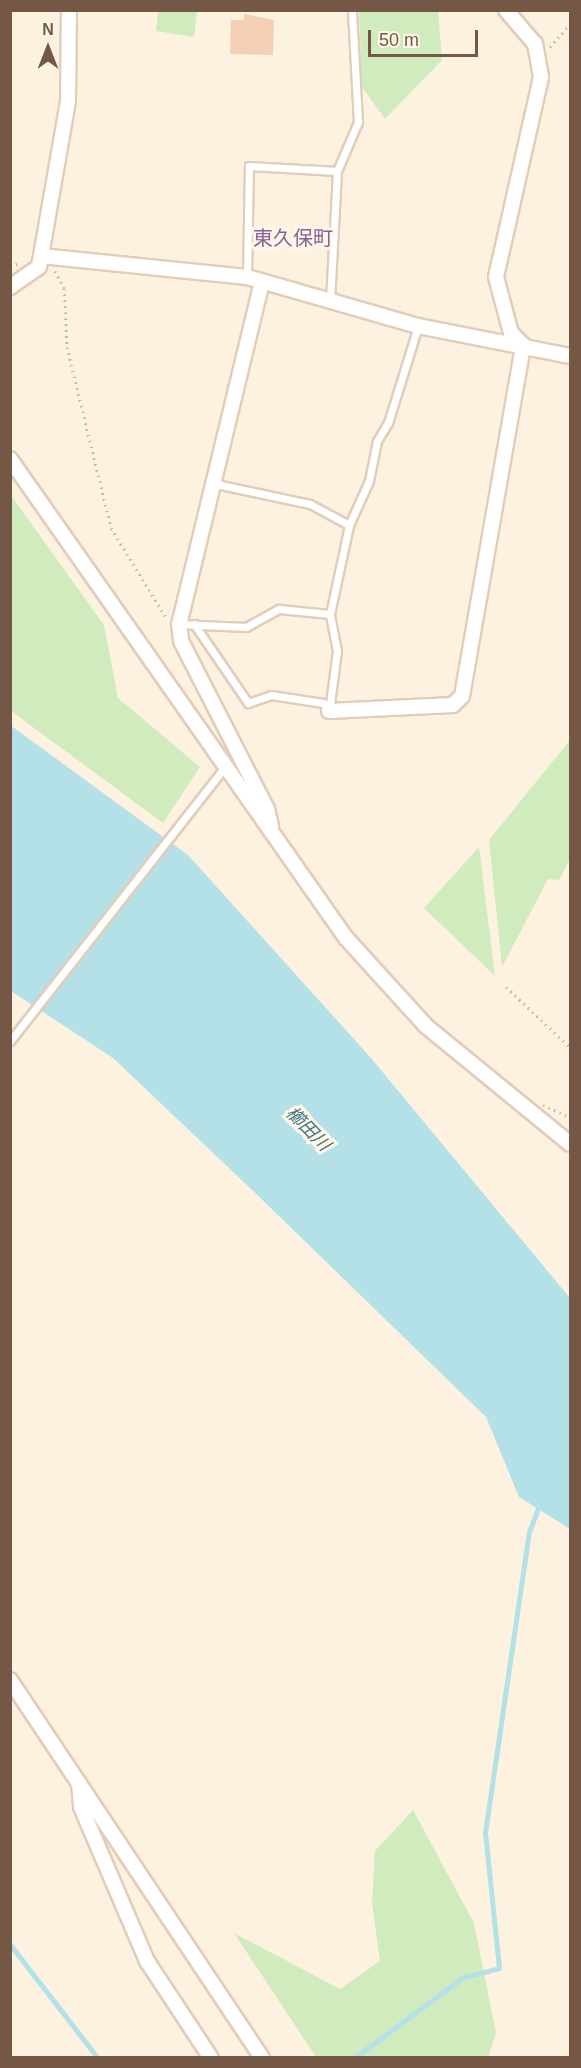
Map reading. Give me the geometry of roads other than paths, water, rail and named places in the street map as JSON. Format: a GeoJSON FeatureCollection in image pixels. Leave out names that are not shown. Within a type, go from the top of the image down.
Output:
{"type":"FeatureCollection","features":[{"type":"Feature","properties":{"kind":"street"},"geometry":{"type":"LineString","coordinates":[[10,287],[39,267],[46,259],[68,101],[69,10]]}},
{"type":"Feature","properties":{"kind":"street"},"geometry":{"type":"LineString","coordinates":[[506,10],[540,58],[541,77],[496,277],[511,333],[523,345]]}},
{"type":"Feature","properties":{"kind":"street"},"geometry":{"type":"LineString","coordinates":[[46,259],[247,278],[418,326],[570,356]]}},
{"type":"Feature","properties":{"kind":"street"},"geometry":{"type":"LineString","coordinates":[[262,282],[216,484],[179,624],[181,641],[267,809],[272,834]]}},
{"type":"Feature","properties":{"kind":"street"},"geometry":{"type":"LineString","coordinates":[[328,711],[453,705],[462,696],[523,345]]}},
{"type":"Feature","properties":{"kind":"street"},"geometry":{"type":"LineString","coordinates":[[10,459],[346,938],[426,1026],[570,1144]]}},
{"type":"Feature","properties":{"kind":"street"},"geometry":{"type":"LineString","coordinates":[[10,1680],[262,2058]]}},
{"type":"Feature","properties":{"kind":"street"},"geometry":{"type":"LineString","coordinates":[[79,1783],[81,1807],[147,1961],[211,2058]]}},
{"type":"Feature","properties":{"kind":"lane"},"geometry":{"type":"LineString","coordinates":[[330,301],[337,171],[358,122],[352,10]]}},
{"type":"Feature","properties":{"kind":"lane"},"geometry":{"type":"LineString","coordinates":[[247,278],[249,166],[337,171]]}},
{"type":"Feature","properties":{"kind":"lane"},"geometry":{"type":"LineString","coordinates":[[328,711],[337,651],[330,615],[349,525],[369,481],[377,441],[388,423],[418,326]]}},
{"type":"Feature","properties":{"kind":"lane"},"geometry":{"type":"LineString","coordinates":[[216,484],[310,504],[349,525]]}},
{"type":"Feature","properties":{"kind":"lane"},"geometry":{"type":"LineString","coordinates":[[179,624],[246,627],[279,609],[330,615]]}},
{"type":"Feature","properties":{"kind":"lane"},"geometry":{"type":"LineString","coordinates":[[194,624],[248,702],[271,695],[322,703],[328,711]]}},
{"type":"Feature","properties":{"kind":"lane"},"geometry":{"type":"LineString","coordinates":[[10,1041],[225,767]]}},
{"type":"Feature","properties":{"kind":"water","name":"櫛田川"},"geometry":{"type":"Polygon","coordinates":[[[10,725],[188,855],[371,1058],[570,1298],[570,1529],[519,1497],[486,1417],[249,1187],[113,1058],[11,991],[10,725]]]}},
{"type":"Feature","properties":{"kind":"waterway"},"geometry":{"type":"LineString","coordinates":[[354,2058],[464,1977],[499,1968],[485,1833],[529,1532],[540,1504]]}},
{"type":"Feature","properties":{"kind":"waterway"},"geometry":{"type":"LineString","coordinates":[[10,1944],[98,2058]]}},
{"type":"Feature","properties":{"kind":"district","name":"東久保町"},"geometry":{"type":"Point","coordinates":[293,238]}}]}
